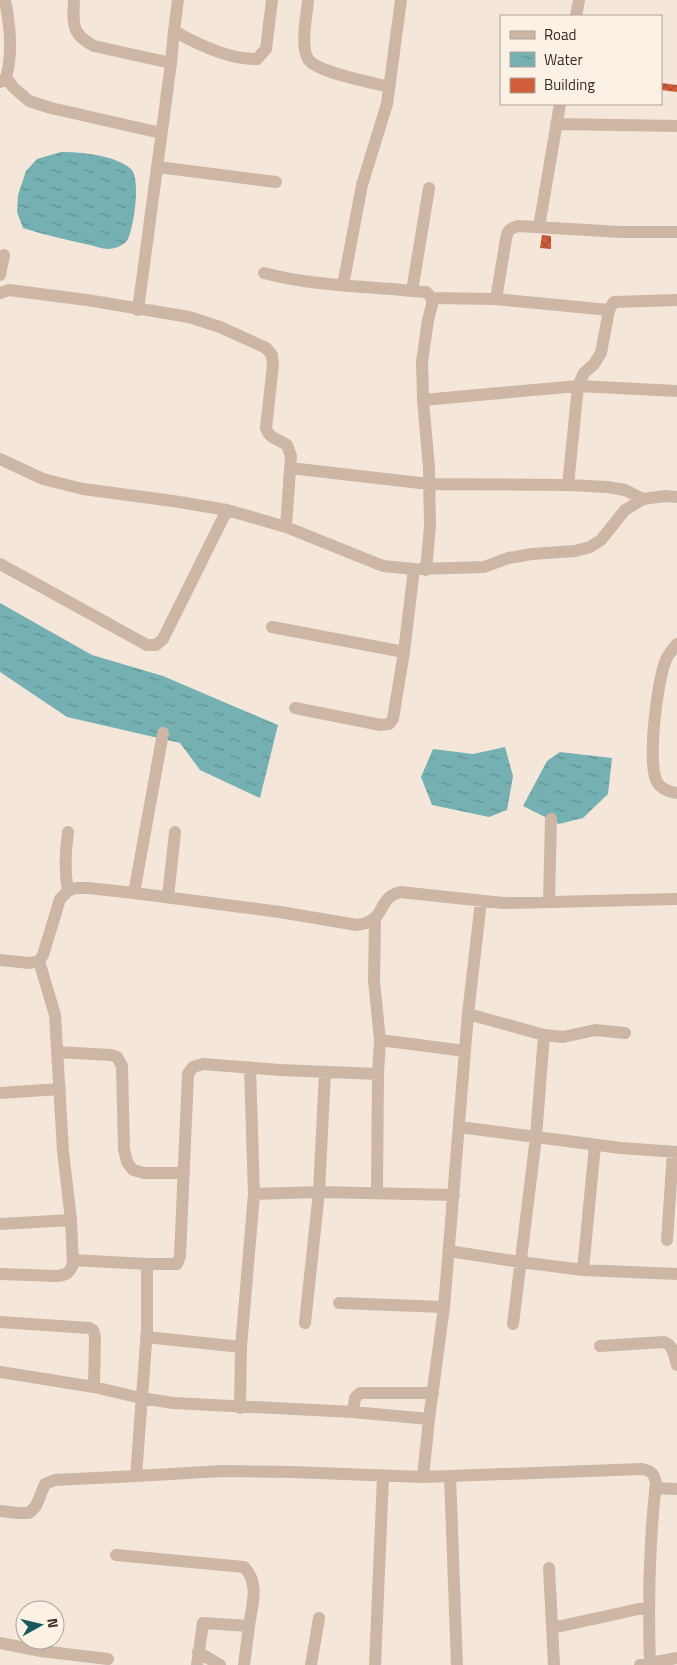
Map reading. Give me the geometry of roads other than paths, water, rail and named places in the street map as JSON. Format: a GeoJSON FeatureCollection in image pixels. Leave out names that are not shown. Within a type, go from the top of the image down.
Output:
{"type":"FeatureCollection","features":[{"type":"Feature","properties":{"kind":"street"},"geometry":{"type":"LineString","coordinates":[[6,0],[10,26],[11,62],[3,80],[29,101],[161,133]]}},
{"type":"Feature","properties":{"kind":"street"},"geometry":{"type":"LineString","coordinates":[[74,0],[73,19],[76,33],[84,41],[94,46],[171,63]]}},
{"type":"Feature","properties":{"kind":"street"},"geometry":{"type":"LineString","coordinates":[[138,310],[158,167],[178,0]]}},
{"type":"Feature","properties":{"kind":"street"},"geometry":{"type":"LineString","coordinates":[[174,32],[194,42],[245,60],[257,59],[266,49],[272,0]]}},
{"type":"Feature","properties":{"kind":"street"},"geometry":{"type":"LineString","coordinates":[[308,0],[304,45],[308,59],[318,67],[389,87]]}},
{"type":"Feature","properties":{"kind":"street"},"geometry":{"type":"LineString","coordinates":[[343,285],[362,186],[387,104],[401,0]]}},
{"type":"Feature","properties":{"kind":"street"},"geometry":{"type":"LineString","coordinates":[[576,15],[578,0]]}},
{"type":"Feature","properties":{"kind":"street"},"geometry":{"type":"LineString","coordinates":[[539,227],[560,105]]}},
{"type":"Feature","properties":{"kind":"street"},"geometry":{"type":"LineString","coordinates":[[556,124],[677,126]]}},
{"type":"Feature","properties":{"kind":"street"},"geometry":{"type":"LineString","coordinates":[[158,167],[276,182]]}},
{"type":"Feature","properties":{"kind":"street"},"geometry":{"type":"LineString","coordinates":[[412,291],[428,188]]}},
{"type":"Feature","properties":{"kind":"street"},"geometry":{"type":"LineString","coordinates":[[496,299],[507,232],[511,228],[518,226],[621,232],[677,232]]}},
{"type":"Feature","properties":{"kind":"street"},"geometry":{"type":"LineString","coordinates":[[0,275],[4,255]]}},
{"type":"Feature","properties":{"kind":"street"},"geometry":{"type":"LineString","coordinates":[[264,273],[284,278],[343,285],[426,292],[432,298],[496,299],[609,310]]}},
{"type":"Feature","properties":{"kind":"street"},"geometry":{"type":"LineString","coordinates":[[0,293],[9,290],[87,300],[197,320],[220,327],[266,348],[272,355],[273,365],[266,428],[268,434],[287,445],[290,456],[286,527]]}},
{"type":"Feature","properties":{"kind":"street"},"geometry":{"type":"LineString","coordinates":[[295,708],[381,725],[389,724],[393,719],[404,652],[430,527],[422,362],[432,298]]}},
{"type":"Feature","properties":{"kind":"street"},"geometry":{"type":"LineString","coordinates":[[568,485],[578,386],[584,373],[594,364],[601,353],[609,310],[614,302],[677,300]]}},
{"type":"Feature","properties":{"kind":"street"},"geometry":{"type":"LineString","coordinates":[[423,400],[578,386],[677,390]]}},
{"type":"Feature","properties":{"kind":"street"},"geometry":{"type":"LineString","coordinates":[[0,459],[43,479],[83,489],[227,510],[286,527],[384,566],[420,569],[484,567],[508,558],[575,551],[590,547],[601,540],[625,510],[643,498],[677,497]]}},
{"type":"Feature","properties":{"kind":"street"},"geometry":{"type":"LineString","coordinates":[[290,468],[429,484],[607,487],[625,490],[643,498]]}},
{"type":"Feature","properties":{"kind":"street"},"geometry":{"type":"LineString","coordinates":[[0,564],[147,645],[156,645],[163,640],[227,510]]}},
{"type":"Feature","properties":{"kind":"street"},"geometry":{"type":"LineString","coordinates":[[272,627],[404,652]]}},
{"type":"Feature","properties":{"kind":"street"},"geometry":{"type":"LineString","coordinates":[[677,644],[666,658],[662,672],[653,732],[656,780],[660,786],[677,794]]}},
{"type":"Feature","properties":{"kind":"street"},"geometry":{"type":"LineString","coordinates":[[134,893],[163,733]]}},
{"type":"Feature","properties":{"kind":"street"},"geometry":{"type":"LineString","coordinates":[[549,901],[551,819]]}},
{"type":"Feature","properties":{"kind":"street"},"geometry":{"type":"LineString","coordinates":[[68,832],[64,856],[64,873],[68,891]]}},
{"type":"Feature","properties":{"kind":"street"},"geometry":{"type":"LineString","coordinates":[[168,897],[175,832]]}},
{"type":"Feature","properties":{"kind":"street"},"geometry":{"type":"LineString","coordinates":[[0,960],[39,961],[43,955],[60,899],[68,891],[76,888],[168,897],[280,912],[357,925],[376,919]]}},
{"type":"Feature","properties":{"kind":"street"},"geometry":{"type":"LineString","coordinates":[[377,1192],[380,1040],[374,981],[376,919],[392,894],[400,892],[503,902],[677,899]]}},
{"type":"Feature","properties":{"kind":"street"},"geometry":{"type":"LineString","coordinates":[[423,1477],[444,1307],[468,1014],[481,901]]}},
{"type":"Feature","properties":{"kind":"street"},"geometry":{"type":"LineString","coordinates":[[0,1274],[65,1275],[71,1271],[73,1260],[71,1220],[63,1151],[55,1015],[39,961]]}},
{"type":"Feature","properties":{"kind":"street"},"geometry":{"type":"LineString","coordinates":[[468,1014],[544,1035],[563,1037],[594,1030],[625,1033]]}},
{"type":"Feature","properties":{"kind":"street"},"geometry":{"type":"LineString","coordinates":[[513,1324],[536,1137],[544,1035]]}},
{"type":"Feature","properties":{"kind":"street"},"geometry":{"type":"LineString","coordinates":[[380,1040],[466,1051]]}},
{"type":"Feature","properties":{"kind":"street"},"geometry":{"type":"LineString","coordinates":[[58,1052],[117,1057],[122,1066],[124,1149],[127,1162],[133,1170],[144,1173],[184,1173]]}},
{"type":"Feature","properties":{"kind":"street"},"geometry":{"type":"LineString","coordinates":[[73,1260],[177,1264],[180,1256],[188,1074],[193,1067],[203,1064],[378,1074]]}},
{"type":"Feature","properties":{"kind":"street"},"geometry":{"type":"LineString","coordinates":[[240,1408],[241,1347],[254,1194],[250,1068]]}},
{"type":"Feature","properties":{"kind":"street"},"geometry":{"type":"LineString","coordinates":[[306,1323],[319,1192],[325,1072]]}},
{"type":"Feature","properties":{"kind":"street"},"geometry":{"type":"LineString","coordinates":[[0,1093],[60,1089]]}},
{"type":"Feature","properties":{"kind":"street"},"geometry":{"type":"LineString","coordinates":[[460,1127],[595,1145],[675,1152],[667,1240]]}},
{"type":"Feature","properties":{"kind":"street"},"geometry":{"type":"LineString","coordinates":[[583,1270],[595,1145]]}},
{"type":"Feature","properties":{"kind":"street"},"geometry":{"type":"LineString","coordinates":[[254,1194],[377,1192],[454,1195]]}},
{"type":"Feature","properties":{"kind":"street"},"geometry":{"type":"LineString","coordinates":[[0,1224],[71,1220]]}},
{"type":"Feature","properties":{"kind":"street"},"geometry":{"type":"LineString","coordinates":[[449,1251],[583,1270],[677,1274]]}},
{"type":"Feature","properties":{"kind":"street"},"geometry":{"type":"LineString","coordinates":[[136,1476],[146,1337],[147,1264]]}},
{"type":"Feature","properties":{"kind":"street"},"geometry":{"type":"LineString","coordinates":[[339,1304],[444,1307]]}},
{"type":"Feature","properties":{"kind":"street"},"geometry":{"type":"LineString","coordinates":[[0,1322],[89,1328],[93,1330],[95,1337],[94,1387]]}},
{"type":"Feature","properties":{"kind":"street"},"geometry":{"type":"LineString","coordinates":[[146,1337],[241,1347]]}},
{"type":"Feature","properties":{"kind":"street"},"geometry":{"type":"LineString","coordinates":[[600,1346],[664,1342],[672,1348],[677,1365]]}},
{"type":"Feature","properties":{"kind":"street"},"geometry":{"type":"LineString","coordinates":[[0,1372],[94,1387],[173,1403],[240,1408],[353,1412],[430,1419]]}},
{"type":"Feature","properties":{"kind":"street"},"geometry":{"type":"LineString","coordinates":[[353,1412],[355,1398],[360,1393],[433,1393]]}},
{"type":"Feature","properties":{"kind":"street"},"geometry":{"type":"LineString","coordinates":[[0,1511],[18,1514],[29,1513],[36,1506],[45,1484],[55,1480],[242,1471],[423,1477],[650,1470],[655,1475],[655,1488],[651,1530],[647,1664],[677,1658]]}},
{"type":"Feature","properties":{"kind":"street"},"geometry":{"type":"LineString","coordinates":[[450,1476],[456,1665]]}},
{"type":"Feature","properties":{"kind":"street"},"geometry":{"type":"LineString","coordinates":[[375,1665],[383,1477]]}},
{"type":"Feature","properties":{"kind":"street"},"geometry":{"type":"LineString","coordinates":[[655,1488],[677,1489]]}},
{"type":"Feature","properties":{"kind":"street"},"geometry":{"type":"LineString","coordinates":[[116,1555],[244,1567],[251,1575],[254,1590],[244,1665]]}},
{"type":"Feature","properties":{"kind":"street"},"geometry":{"type":"LineString","coordinates":[[549,1568],[554,1665]]}},
{"type":"Feature","properties":{"kind":"street"},"geometry":{"type":"LineString","coordinates":[[552,1628],[648,1607]]}},
{"type":"Feature","properties":{"kind":"street"},"geometry":{"type":"LineString","coordinates":[[311,1665],[319,1618]]}},
{"type":"Feature","properties":{"kind":"street"},"geometry":{"type":"LineString","coordinates":[[197,1665],[203,1623],[249,1626]]}},
{"type":"Feature","properties":{"kind":"street"},"geometry":{"type":"LineString","coordinates":[[0,1643],[41,1651],[108,1659]]}},
{"type":"Feature","properties":{"kind":"street"},"geometry":{"type":"LineString","coordinates":[[198,1652],[220,1665]]}},
{"type":"Feature","properties":{"kind":"water"},"geometry":{"type":"Polygon","coordinates":[[[61,152],[107,157],[131,169],[136,182],[134,214],[128,239],[122,245],[104,249],[23,228],[17,212],[18,195],[26,171],[37,159],[61,152]]]}},
{"type":"Feature","properties":{"kind":"water"},"geometry":{"type":"Polygon","coordinates":[[[0,603],[92,655],[163,676],[278,725],[260,798],[200,770],[180,743],[67,717],[0,672],[0,603]]]}},
{"type":"Feature","properties":{"kind":"water"},"geometry":{"type":"Polygon","coordinates":[[[505,747],[513,776],[507,810],[489,817],[432,805],[421,777],[433,749],[473,754],[505,747]]]}},
{"type":"Feature","properties":{"kind":"water"},"geometry":{"type":"Polygon","coordinates":[[[560,752],[612,758],[608,794],[583,818],[559,824],[523,806],[547,761],[560,752]]]}}]}
